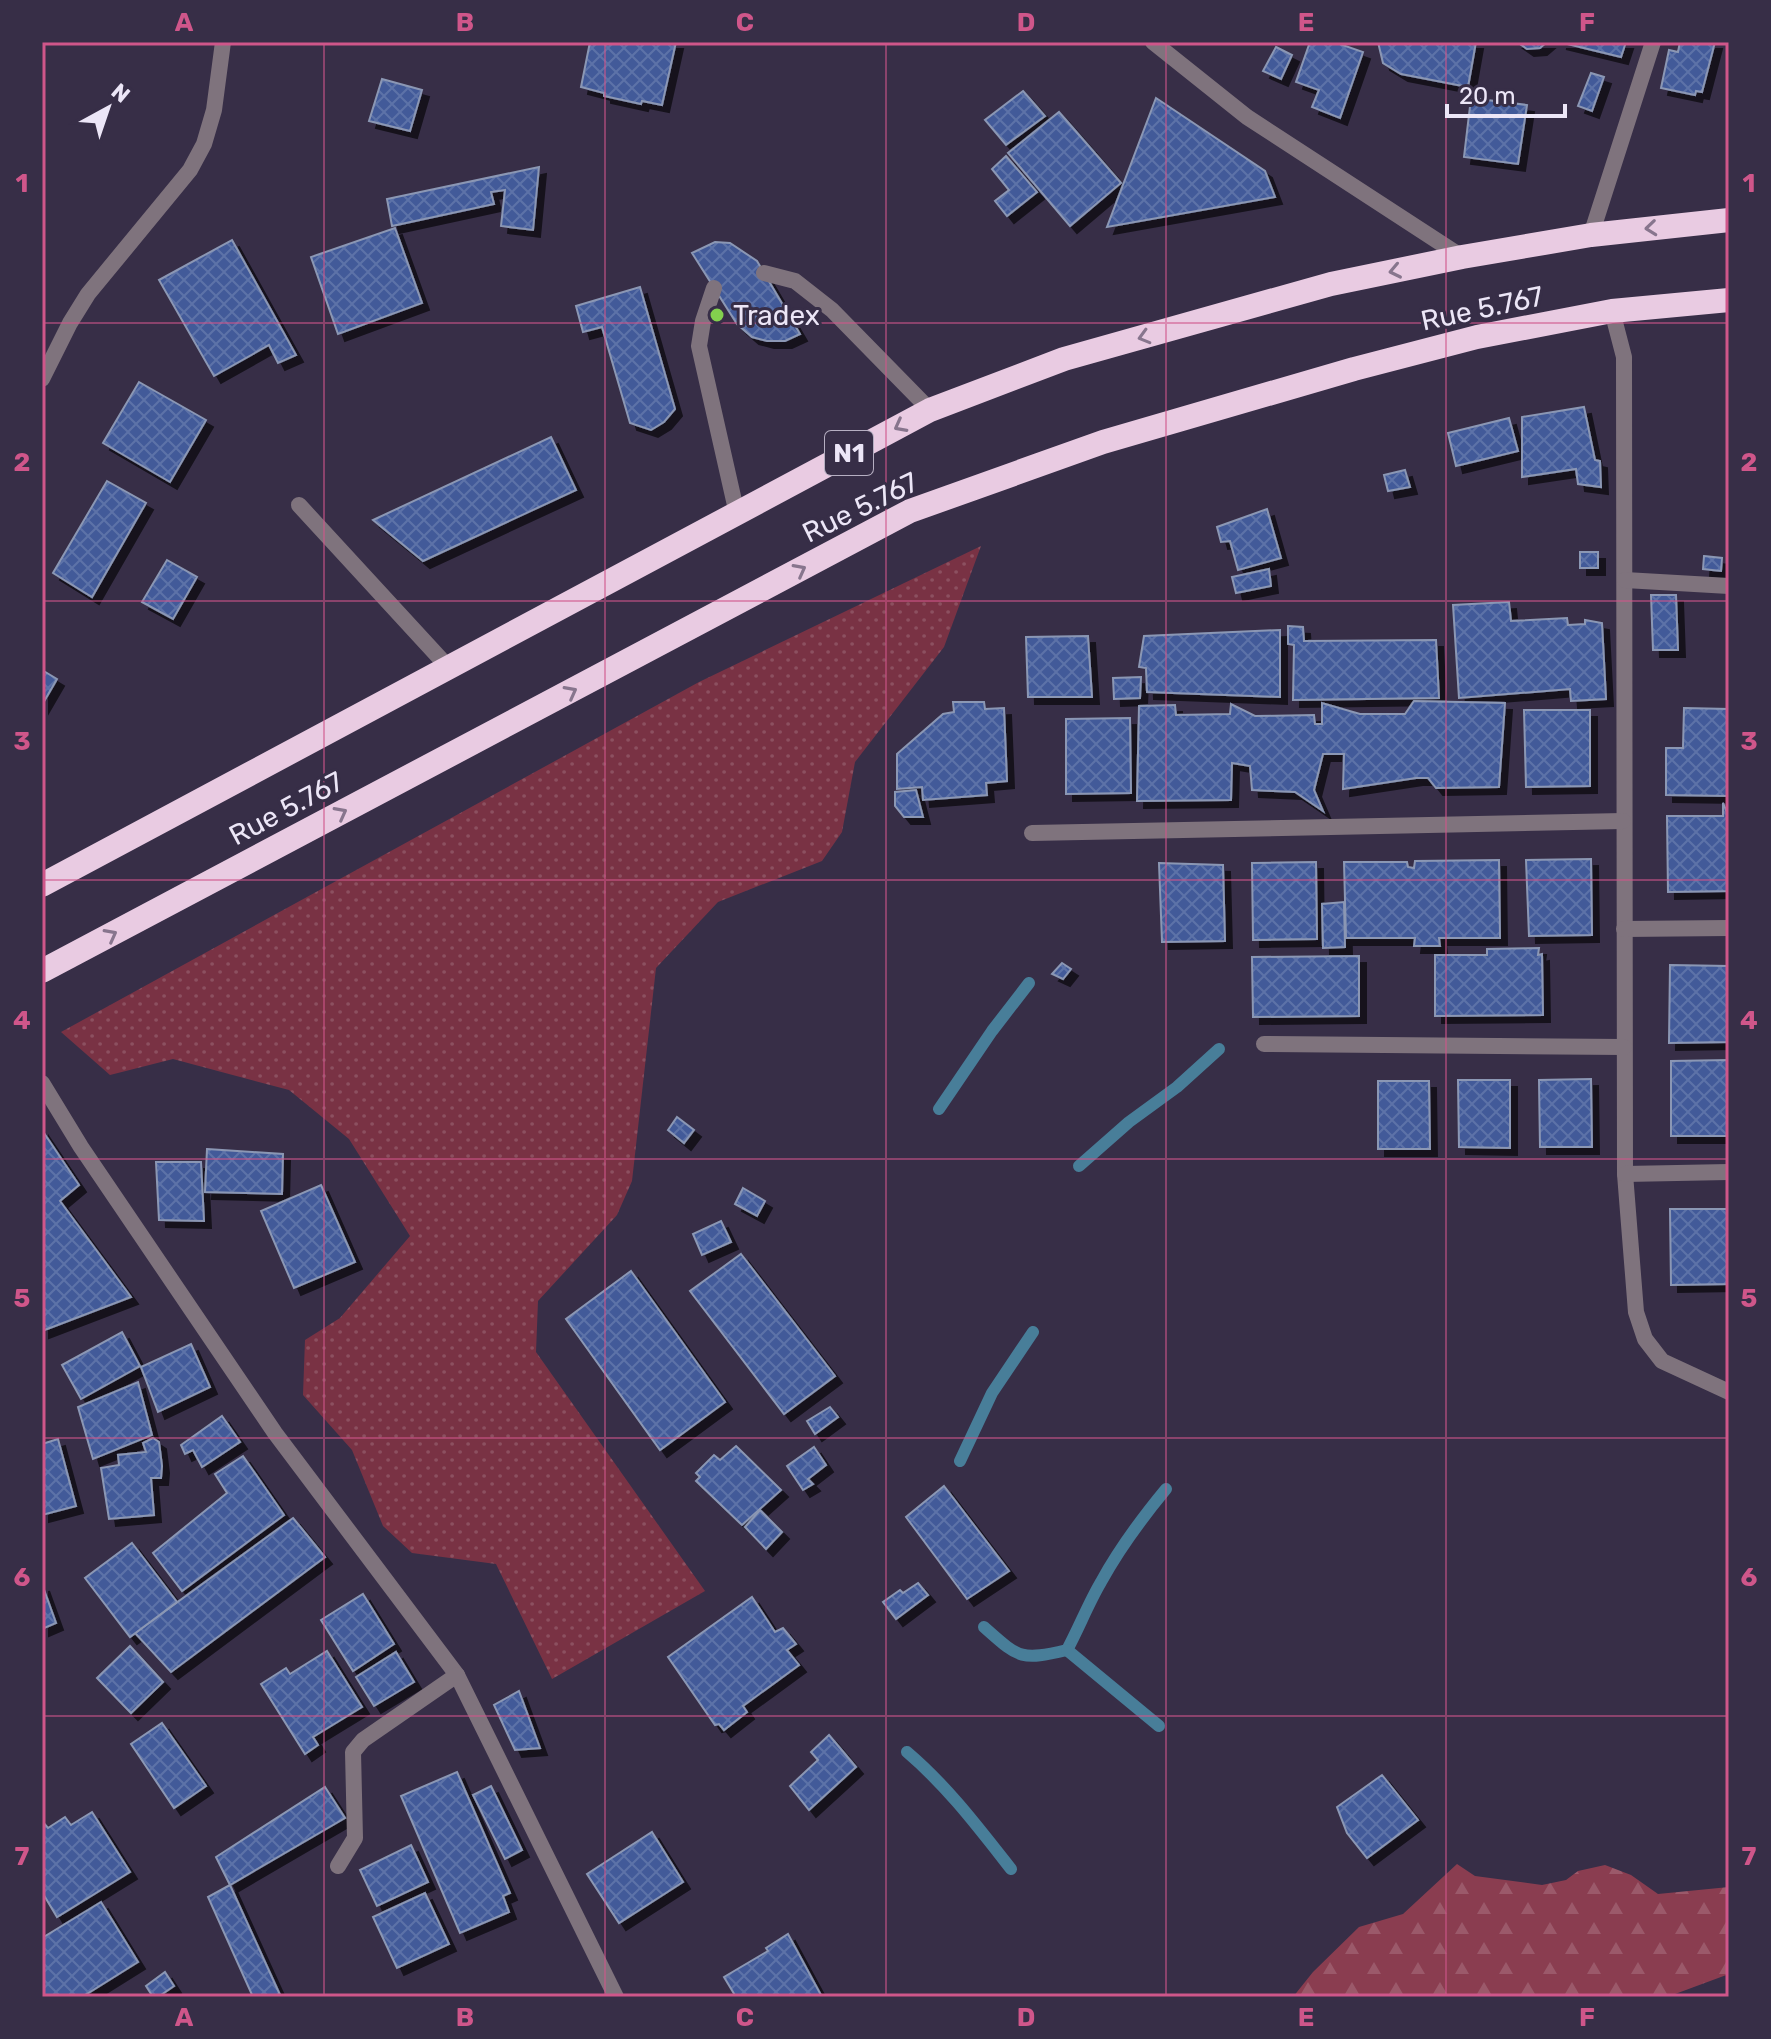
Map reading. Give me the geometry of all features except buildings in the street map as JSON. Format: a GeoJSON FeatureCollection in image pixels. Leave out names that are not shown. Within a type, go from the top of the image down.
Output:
{"type":"FeatureCollection","features":[{"type":"Feature","properties":{"kind":"highway","name":"N1"},"geometry":{"type":"LineString","coordinates":[[42,885],[930,410],[1064,359],[1331,284],[1591,235],[1729,220]]}},
{"type":"Feature","properties":{"kind":"highway","name":"Rue 5.767"},"geometry":{"type":"LineString","coordinates":[[42,971],[910,511],[1103,442],[1477,337],[1612,311],[1729,300]]}},
{"type":"Feature","properties":{"kind":"street"},"geometry":{"type":"LineString","coordinates":[[42,379],[88,294],[190,170],[204,144],[214,110],[223,42]]}},
{"type":"Feature","properties":{"kind":"street"},"geometry":{"type":"LineString","coordinates":[[1153,42],[1247,117],[1462,257]]}},
{"type":"Feature","properties":{"kind":"street"},"geometry":{"type":"LineString","coordinates":[[1591,235],[1653,42]]}},
{"type":"Feature","properties":{"kind":"street"},"geometry":{"type":"LineString","coordinates":[[764,273],[795,281],[832,310],[930,410]]}},
{"type":"Feature","properties":{"kind":"street"},"geometry":{"type":"LineString","coordinates":[[714,288],[699,346],[737,514]]}},
{"type":"Feature","properties":{"kind":"street"},"geometry":{"type":"LineString","coordinates":[[1612,311],[1624,357],[1625,1174],[1636,1312],[1645,1339],[1662,1361],[1729,1392]]}},
{"type":"Feature","properties":{"kind":"street"},"geometry":{"type":"LineString","coordinates":[[299,505],[448,667]]}},
{"type":"Feature","properties":{"kind":"street"},"geometry":{"type":"LineString","coordinates":[[1625,580],[1729,586]]}},
{"type":"Feature","properties":{"kind":"street"},"geometry":{"type":"LineString","coordinates":[[1032,833],[1623,821]]}},
{"type":"Feature","properties":{"kind":"street"},"geometry":{"type":"LineString","coordinates":[[1624,929],[1729,928]]}},
{"type":"Feature","properties":{"kind":"street"},"geometry":{"type":"LineString","coordinates":[[1264,1044],[1624,1047]]}},
{"type":"Feature","properties":{"kind":"street"},"geometry":{"type":"LineString","coordinates":[[42,1083],[81,1147],[267,1421],[457,1675],[616,1997]]}},
{"type":"Feature","properties":{"kind":"street"},"geometry":{"type":"LineString","coordinates":[[1625,1174],[1729,1172]]}},
{"type":"Feature","properties":{"kind":"street"},"geometry":{"type":"LineString","coordinates":[[338,1866],[355,1838],[353,1752],[363,1740],[457,1675]]}},
{"type":"Feature","properties":{"kind":"shaded area"},"geometry":{"type":"Polygon","coordinates":[[[981,546],[944,647],[855,762],[842,832],[822,861],[718,902],[656,968],[632,1181],[617,1215],[538,1301],[536,1352],[705,1591],[552,1679],[496,1564],[412,1553],[383,1526],[352,1450],[303,1395],[305,1340],[340,1318],[410,1236],[349,1139],[289,1090],[173,1059],[110,1075],[61,1032],[699,682],[981,546]]]}},
{"type":"Feature","properties":{"kind":"green space"},"geometry":{"type":"Polygon","coordinates":[[[1457,1864],[1475,1876],[1542,1885],[1566,1880],[1578,1871],[1605,1865],[1631,1875],[1658,1894],[1729,1887],[1729,1974],[1667,1997],[1293,1997],[1313,1972],[1359,1927],[1403,1914],[1457,1864]]]}},
{"type":"Feature","properties":{"kind":"waterway"},"geometry":{"type":"LineString","coordinates":[[939,1109],[1029,983]]}},
{"type":"Feature","properties":{"kind":"waterway"},"geometry":{"type":"LineString","coordinates":[[1079,1166],[1219,1049]]}},
{"type":"Feature","properties":{"kind":"waterway"},"geometry":{"type":"LineString","coordinates":[[960,1461],[992,1393],[1033,1332]]}},
{"type":"Feature","properties":{"kind":"waterway"},"geometry":{"type":"LineString","coordinates":[[984,1627],[1021,1654],[1029,1656],[1067,1650],[1115,1558],[1166,1489]]}},
{"type":"Feature","properties":{"kind":"waterway"},"geometry":{"type":"LineString","coordinates":[[1067,1650],[1159,1726]]}},
{"type":"Feature","properties":{"kind":"waterway"},"geometry":{"type":"LineString","coordinates":[[907,1752],[949,1793],[1011,1869]]}},
{"type":"Feature","properties":{"kind":"place","name":"Tradex"},"geometry":{"type":"Point","coordinates":[717,315]}}]}
